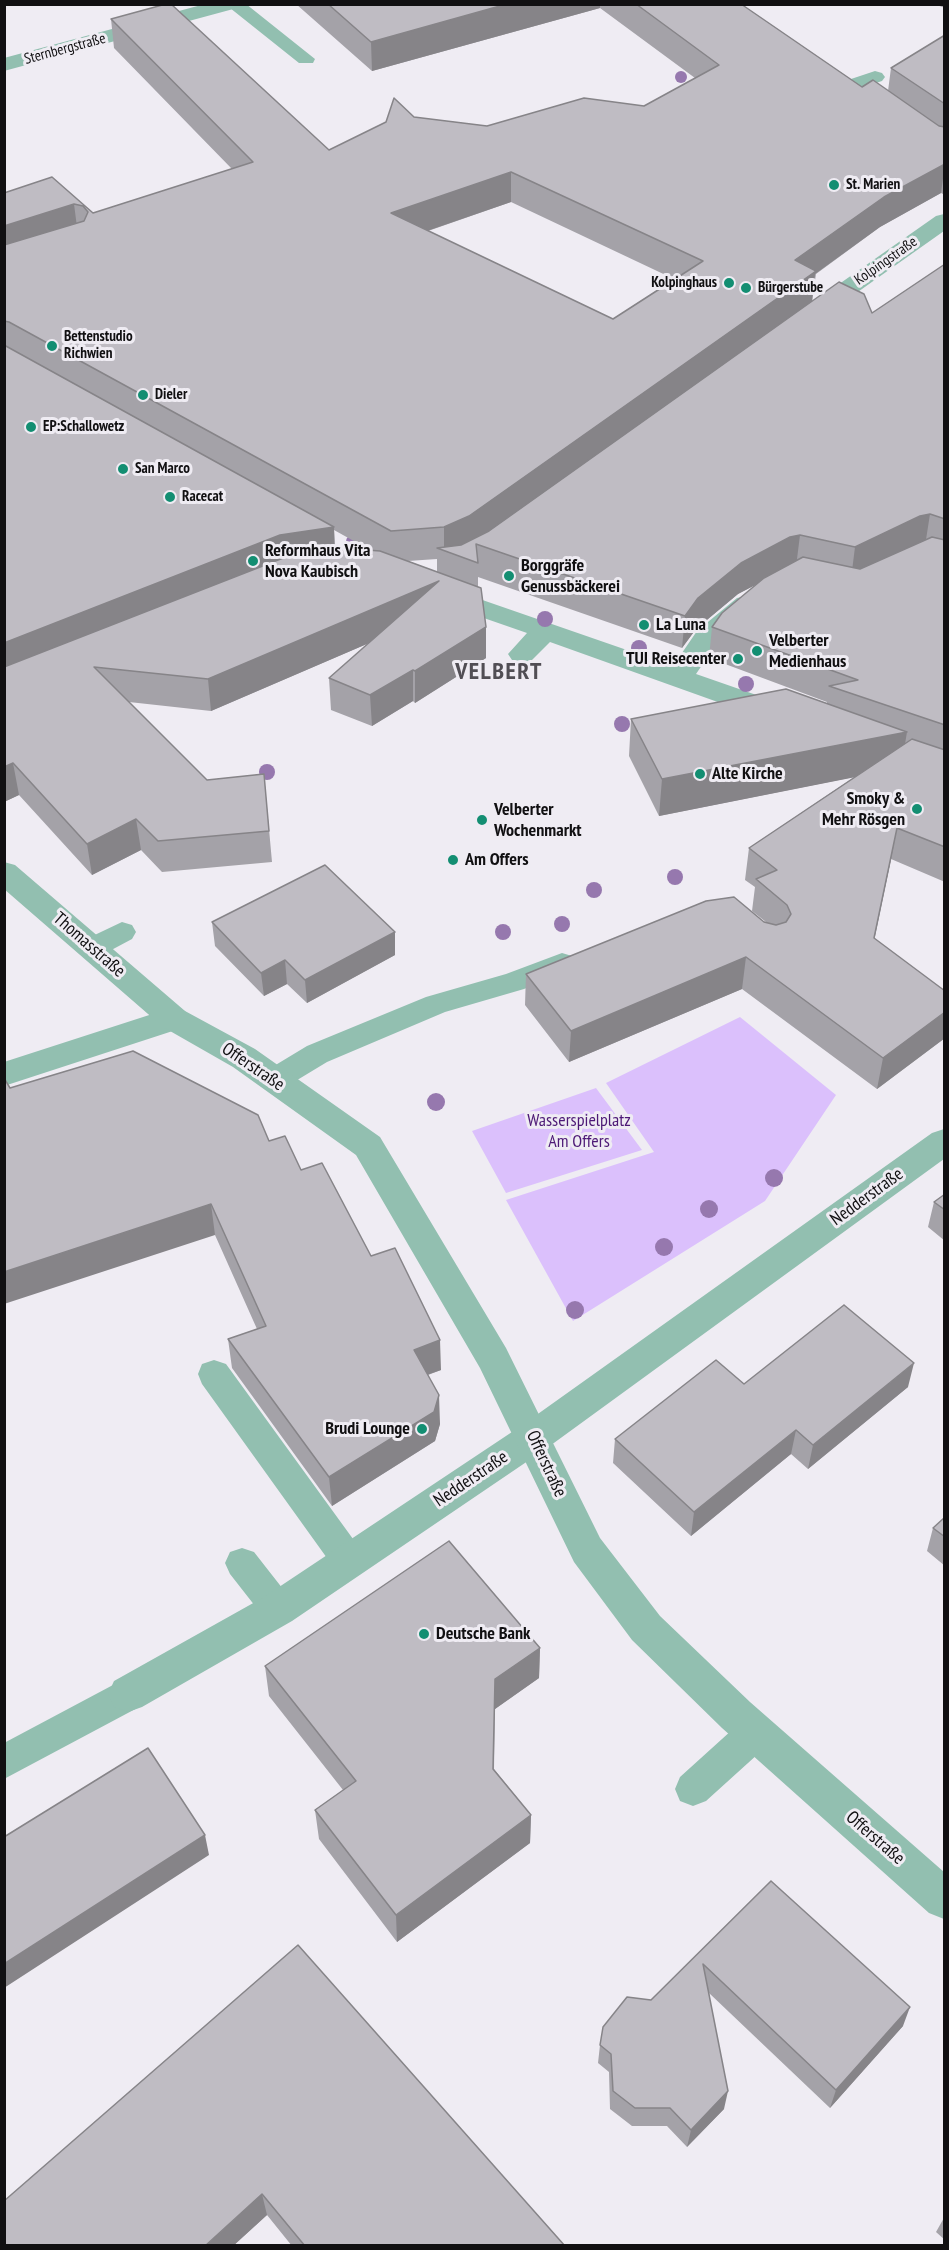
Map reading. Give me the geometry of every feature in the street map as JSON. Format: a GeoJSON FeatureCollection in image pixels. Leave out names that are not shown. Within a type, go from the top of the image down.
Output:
{"type":"FeatureCollection","features":[{"type":"Feature","properties":{"kind":"street","name":"Sternbergstraße"},"geometry":{"type":"LineString","coordinates":[[4,65],[232,4]]}},
{"type":"Feature","properties":{"kind":"street"},"geometry":{"type":"LineString","coordinates":[[833,72],[872,98]]}},
{"type":"Feature","properties":{"kind":"street","name":"Kolpingstraße"},"geometry":{"type":"LineString","coordinates":[[791,329],[945,221]]}},
{"type":"Feature","properties":{"kind":"street"},"geometry":{"type":"LineString","coordinates":[[432,576],[544,632],[593,649],[684,688],[800,720]]}},
{"type":"Feature","properties":{"kind":"street"},"geometry":{"type":"LineString","coordinates":[[684,688],[707,637],[749,602],[768,592]]}},
{"type":"Feature","properties":{"kind":"street"},"geometry":{"type":"LineString","coordinates":[[522,654],[544,632]]}},
{"type":"Feature","properties":{"kind":"street"},"geometry":{"type":"LineString","coordinates":[[571,668],[593,649]]}},
{"type":"Feature","properties":{"kind":"street","name":"Thomasstraße"},"geometry":{"type":"LineString","coordinates":[[4,872],[174,1019]]}},
{"type":"Feature","properties":{"kind":"street"},"geometry":{"type":"LineString","coordinates":[[4,1074],[174,1019]]}},
{"type":"Feature","properties":{"kind":"street","name":"Offerstraße"},"geometry":{"type":"LineString","coordinates":[[174,1019],[244,1058],[368,1146],[493,1358],[534,1437],[587,1551],[645,1628],[756,1732],[945,1899]]}},
{"type":"Feature","properties":{"kind":"street","name":"Nedderstraße"},"geometry":{"type":"LineString","coordinates":[[128,1694],[278,1609],[534,1437],[945,1142]]}},
{"type":"Feature","properties":{"kind":"lane"},"geometry":{"type":"LineString","coordinates":[[232,4],[306,59]]}},
{"type":"Feature","properties":{"kind":"lane"},"geometry":{"type":"LineString","coordinates":[[852,85],[875,77]]}},
{"type":"Feature","properties":{"kind":"lane"},"geometry":{"type":"LineString","coordinates":[[92,948],[122,932]]}},
{"type":"Feature","properties":{"kind":"lane"},"geometry":{"type":"LineString","coordinates":[[274,1080],[317,1054],[436,1004],[514,982],[589,953]]}},
{"type":"Feature","properties":{"kind":"lane"},"geometry":{"type":"LineString","coordinates":[[214,1374],[349,1561]]}},
{"type":"Feature","properties":{"kind":"lane"},"geometry":{"type":"LineString","coordinates":[[242,1563],[278,1609]]}},
{"type":"Feature","properties":{"kind":"lane","name":"Nedderstraße"},"geometry":{"type":"LineString","coordinates":[[4,1762],[128,1694]]}},
{"type":"Feature","properties":{"kind":"lane"},"geometry":{"type":"LineString","coordinates":[[693,1789],[756,1732]]}},
{"type":"Feature","properties":{"kind":"green space"},"geometry":{"type":"Polygon","coordinates":[[[740,1017],[836,1095],[765,1201],[573,1321],[506,1200],[654,1152],[606,1083],[740,1017]]]}},
{"type":"Feature","properties":{"kind":"green space","name":"Wasserspielplatz Am Offers"},"geometry":{"type":"Polygon","coordinates":[[[596,1088],[642,1150],[506,1193],[472,1131],[596,1088]]]}},
{"type":"Feature","properties":{"kind":"building"},"geometry":{"type":"Polygon","coordinates":[[[171,4],[329,150],[386,122],[394,98],[414,117],[487,126],[584,98],[644,106],[719,65],[636,4],[741,4],[862,87],[873,80],[939,126],[945,127],[945,164],[884,197],[795,260],[816,271],[469,516],[444,527],[391,531],[4,321],[4,245],[84,221],[88,212],[83,206],[74,204],[4,226],[4,193],[52,177],[93,213],[253,162],[111,19],[171,4]],[[511,172],[391,213],[613,319],[703,261],[511,172]]]}},
{"type":"Feature","properties":{"kind":"building"},"geometry":{"type":"Polygon","coordinates":[[[328,4],[507,4],[371,42],[328,4]]]}},
{"type":"Feature","properties":{"kind":"building"},"geometry":{"type":"Polygon","coordinates":[[[945,35],[945,104],[891,68],[945,35]]]}},
{"type":"Feature","properties":{"kind":"building"},"geometry":{"type":"Polygon","coordinates":[[[945,264],[945,519],[930,514],[920,516],[855,547],[800,535],[790,537],[741,563],[698,598],[685,616],[476,544],[478,563],[437,548],[461,545],[489,531],[839,282],[864,294],[872,313],[945,264]]]}},
{"type":"Feature","properties":{"kind":"building"},"geometry":{"type":"Polygon","coordinates":[[[4,345],[334,527],[280,535],[4,643],[4,345]]]}},
{"type":"Feature","properties":{"kind":"building"},"geometry":{"type":"Polygon","coordinates":[[[932,537],[945,540],[945,725],[829,686],[858,680],[712,627],[722,613],[764,578],[803,557],[860,569],[932,537]]]}},
{"type":"Feature","properties":{"kind":"building"},"geometry":{"type":"Polygon","coordinates":[[[328,547],[380,551],[481,588],[486,627],[415,671],[413,670],[370,695],[329,678],[439,581],[208,679],[94,667],[207,780],[264,774],[269,831],[158,841],[136,819],[87,844],[13,763],[4,767],[4,667],[296,553],[328,547]]]}},
{"type":"Feature","properties":{"kind":"building"},"geometry":{"type":"Polygon","coordinates":[[[786,689],[907,732],[662,779],[631,719],[786,689]]]}},
{"type":"Feature","properties":{"kind":"building"},"geometry":{"type":"Polygon","coordinates":[[[912,739],[945,750],[945,847],[897,828],[874,938],[945,991],[945,1012],[883,1058],[746,957],[571,1031],[526,974],[706,901],[734,897],[764,922],[776,925],[786,922],[791,914],[787,905],[756,879],[777,870],[749,848],[912,739]]]}},
{"type":"Feature","properties":{"kind":"building"},"geometry":{"type":"Polygon","coordinates":[[[325,865],[395,932],[305,980],[285,960],[261,973],[212,922],[325,865]]]}},
{"type":"Feature","properties":{"kind":"building"},"geometry":{"type":"Polygon","coordinates":[[[133,1051],[258,1115],[269,1141],[285,1136],[301,1170],[322,1163],[371,1256],[395,1248],[440,1340],[414,1350],[439,1395],[434,1412],[329,1477],[228,1339],[266,1326],[211,1204],[4,1272],[4,1078],[10,1088],[133,1051]]]}},
{"type":"Feature","properties":{"kind":"building"},"geometry":{"type":"Polygon","coordinates":[[[945,1194],[945,1210],[934,1202],[945,1194]]]}},
{"type":"Feature","properties":{"kind":"building"},"geometry":{"type":"Polygon","coordinates":[[[844,1305],[914,1363],[813,1445],[796,1430],[694,1512],[615,1439],[716,1360],[744,1384],[844,1305]]]}},
{"type":"Feature","properties":{"kind":"building"},"geometry":{"type":"Polygon","coordinates":[[[945,1517],[945,1537],[933,1528],[945,1517]]]}},
{"type":"Feature","properties":{"kind":"building"},"geometry":{"type":"Polygon","coordinates":[[[449,1541],[540,1648],[495,1679],[493,1769],[531,1815],[396,1915],[315,1810],[356,1781],[265,1666],[449,1541]]]}},
{"type":"Feature","properties":{"kind":"building"},"geometry":{"type":"Polygon","coordinates":[[[148,1748],[205,1835],[4,1964],[4,1837],[148,1748]]]}},
{"type":"Feature","properties":{"kind":"building"},"geometry":{"type":"Polygon","coordinates":[[[771,1881],[910,2007],[836,2090],[703,1964],[728,2091],[691,2130],[670,2108],[635,2108],[613,2091],[611,2054],[600,2045],[603,2027],[627,1997],[651,2000],[771,1881]]]}},
{"type":"Feature","properties":{"kind":"building"},"geometry":{"type":"Polygon","coordinates":[[[298,1945],[565,2246],[305,2246],[262,2194],[205,2246],[4,2246],[4,2201],[298,1945]]]}},
{"type":"Feature","properties":{"kind":"place","name":"St. Marien"},"geometry":{"type":"Point","coordinates":[834,185]}},
{"type":"Feature","properties":{"kind":"place","name":"Kolpinghaus"},"geometry":{"type":"Point","coordinates":[729,283]}},
{"type":"Feature","properties":{"kind":"place","name":"Bürgerstube"},"geometry":{"type":"Point","coordinates":[746,288]}},
{"type":"Feature","properties":{"kind":"place","name":"Bettenstudio Richwien"},"geometry":{"type":"Point","coordinates":[52,346]}},
{"type":"Feature","properties":{"kind":"place","name":"Dieler"},"geometry":{"type":"Point","coordinates":[143,395]}},
{"type":"Feature","properties":{"kind":"place","name":"EP:Schallowetz"},"geometry":{"type":"Point","coordinates":[31,427]}},
{"type":"Feature","properties":{"kind":"place","name":"San Marco"},"geometry":{"type":"Point","coordinates":[123,469]}},
{"type":"Feature","properties":{"kind":"place","name":"Racecat"},"geometry":{"type":"Point","coordinates":[170,497]}},
{"type":"Feature","properties":{"kind":"place","name":"Reformhaus Vita Nova Kaubisch"},"geometry":{"type":"Point","coordinates":[253,561]}},
{"type":"Feature","properties":{"kind":"place","name":"Borggräfe Genussbäckerei"},"geometry":{"type":"Point","coordinates":[509,576]}},
{"type":"Feature","properties":{"kind":"place","name":"La Luna"},"geometry":{"type":"Point","coordinates":[644,625]}},
{"type":"Feature","properties":{"kind":"place","name":"Velberter Medienhaus"},"geometry":{"type":"Point","coordinates":[757,651]}},
{"type":"Feature","properties":{"kind":"place","name":"TUI Reisecenter"},"geometry":{"type":"Point","coordinates":[738,659]}},
{"type":"Feature","properties":{"kind":"place","name":"Alte Kirche"},"geometry":{"type":"Point","coordinates":[700,774]}},
{"type":"Feature","properties":{"kind":"place","name":"Smoky & Mehr Rösgen"},"geometry":{"type":"Point","coordinates":[917,809]}},
{"type":"Feature","properties":{"kind":"place","name":"Velberter Wochenmarkt"},"geometry":{"type":"Point","coordinates":[482,820]}},
{"type":"Feature","properties":{"kind":"place","name":"Am Offers"},"geometry":{"type":"Point","coordinates":[453,860]}},
{"type":"Feature","properties":{"kind":"place","name":"Brudi Lounge"},"geometry":{"type":"Point","coordinates":[422,1429]}},
{"type":"Feature","properties":{"kind":"place","name":"Deutsche Bank"},"geometry":{"type":"Point","coordinates":[424,1634]}},
{"type":"Feature","properties":{"kind":"district","name":"VELBERT"},"geometry":{"type":"Point","coordinates":[499,672]}}]}
